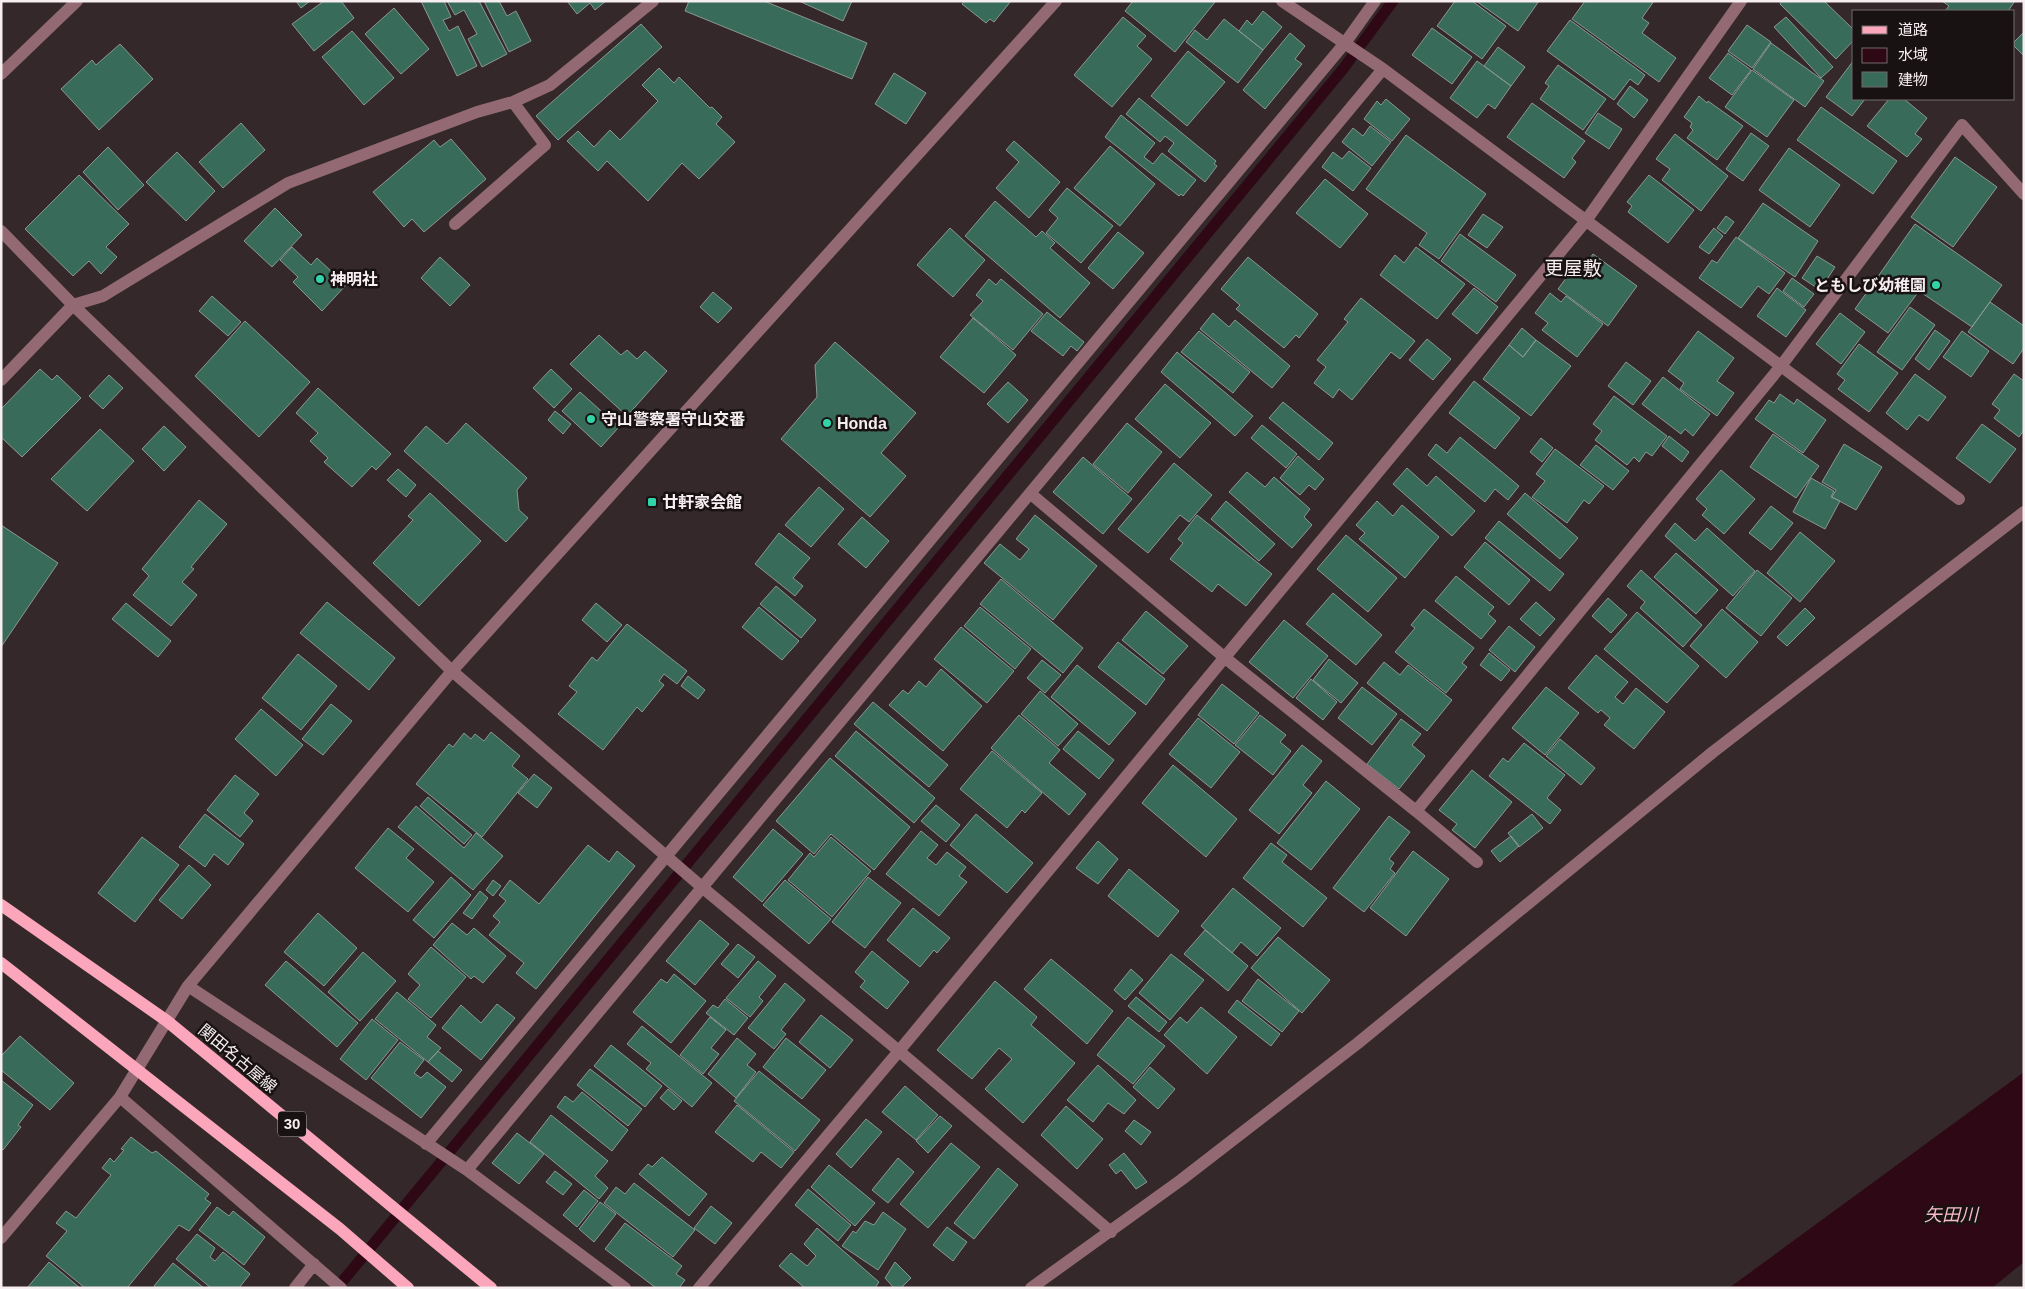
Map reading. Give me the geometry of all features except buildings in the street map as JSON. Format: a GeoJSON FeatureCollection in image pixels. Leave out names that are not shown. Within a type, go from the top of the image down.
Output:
{"type":"FeatureCollection","features":[{"type":"Feature","properties":{"kind":"main road","name":"関田名古屋線"},"geometry":{"type":"LineString","coordinates":[[1,904],[167,1021],[491,1288]]}},
{"type":"Feature","properties":{"kind":"main road"},"geometry":{"type":"LineString","coordinates":[[1,963],[340,1229],[408,1288]]}},
{"type":"Feature","properties":{"kind":"street"},"geometry":{"type":"LineString","coordinates":[[1,74],[77,1]]}},
{"type":"Feature","properties":{"kind":"street"},"geometry":{"type":"LineString","coordinates":[[1,380],[73,305],[104,296],[288,184],[477,112],[512,102],[550,85],[653,1]]}},
{"type":"Feature","properties":{"kind":"street"},"geometry":{"type":"LineString","coordinates":[[1,1238],[120,1097],[188,986],[452,671],[1056,1]]}},
{"type":"Feature","properties":{"kind":"street"},"geometry":{"type":"LineString","coordinates":[[1282,1],[1383,69],[1585,222],[1959,499]]}},
{"type":"Feature","properties":{"kind":"street"},"geometry":{"type":"LineString","coordinates":[[430,1146],[665,855],[1059,388],[1345,43],[1375,1]]}},
{"type":"Feature","properties":{"kind":"street"},"geometry":{"type":"LineString","coordinates":[[699,1288],[898,1051],[1585,222],[1742,1]]}},
{"type":"Feature","properties":{"kind":"street"},"geometry":{"type":"LineString","coordinates":[[464,1169],[703,888],[1383,69]]}},
{"type":"Feature","properties":{"kind":"street"},"geometry":{"type":"LineString","coordinates":[[455,224],[545,145],[512,102]]}},
{"type":"Feature","properties":{"kind":"street"},"geometry":{"type":"LineString","coordinates":[[1416,811],[1781,366],[1962,125],[2024,194]]}},
{"type":"Feature","properties":{"kind":"street"},"geometry":{"type":"LineString","coordinates":[[1,231],[73,305],[452,671],[703,888],[1111,1232]]}},
{"type":"Feature","properties":{"kind":"street"},"geometry":{"type":"LineString","coordinates":[[1031,494],[1224,657],[1477,862]]}},
{"type":"Feature","properties":{"kind":"street"},"geometry":{"type":"LineString","coordinates":[[1031,1288],[1182,1180],[1358,1043],[1713,752],[2024,512]]}},
{"type":"Feature","properties":{"kind":"street"},"geometry":{"type":"LineString","coordinates":[[188,986],[464,1169],[624,1288]]}},
{"type":"Feature","properties":{"kind":"street"},"geometry":{"type":"LineString","coordinates":[[120,1097],[341,1288]]}},
{"type":"Feature","properties":{"kind":"street"},"geometry":{"type":"LineString","coordinates":[[296,1288],[314,1264]]}},
{"type":"Feature","properties":{"kind":"water","name":"矢田川"},"geometry":{"type":"Polygon","coordinates":[[[2024,1072],[2024,1262],[1992,1288],[1729,1288],[2024,1072]]]}},
{"type":"Feature","properties":{"kind":"waterway"},"geometry":{"type":"LineString","coordinates":[[337,1288],[1343,69],[1393,1]]}},
{"type":"Feature","properties":{"kind":"place","name":"神明社"},"geometry":{"type":"Point","coordinates":[320,279]}},
{"type":"Feature","properties":{"kind":"place","name":"ともしび幼稚園"},"geometry":{"type":"Point","coordinates":[1936,285]}},
{"type":"Feature","properties":{"kind":"place","name":"守山警察署守山交番"},"geometry":{"type":"Point","coordinates":[591,419]}},
{"type":"Feature","properties":{"kind":"place","name":"Honda"},"geometry":{"type":"Point","coordinates":[827,423]}},
{"type":"Feature","properties":{"kind":"place","name":"廿軒家会館"},"geometry":{"type":"Point","coordinates":[652,502]}},
{"type":"Feature","properties":{"kind":"district","name":"更屋敷"},"geometry":{"type":"Point","coordinates":[1573,268]}}]}
